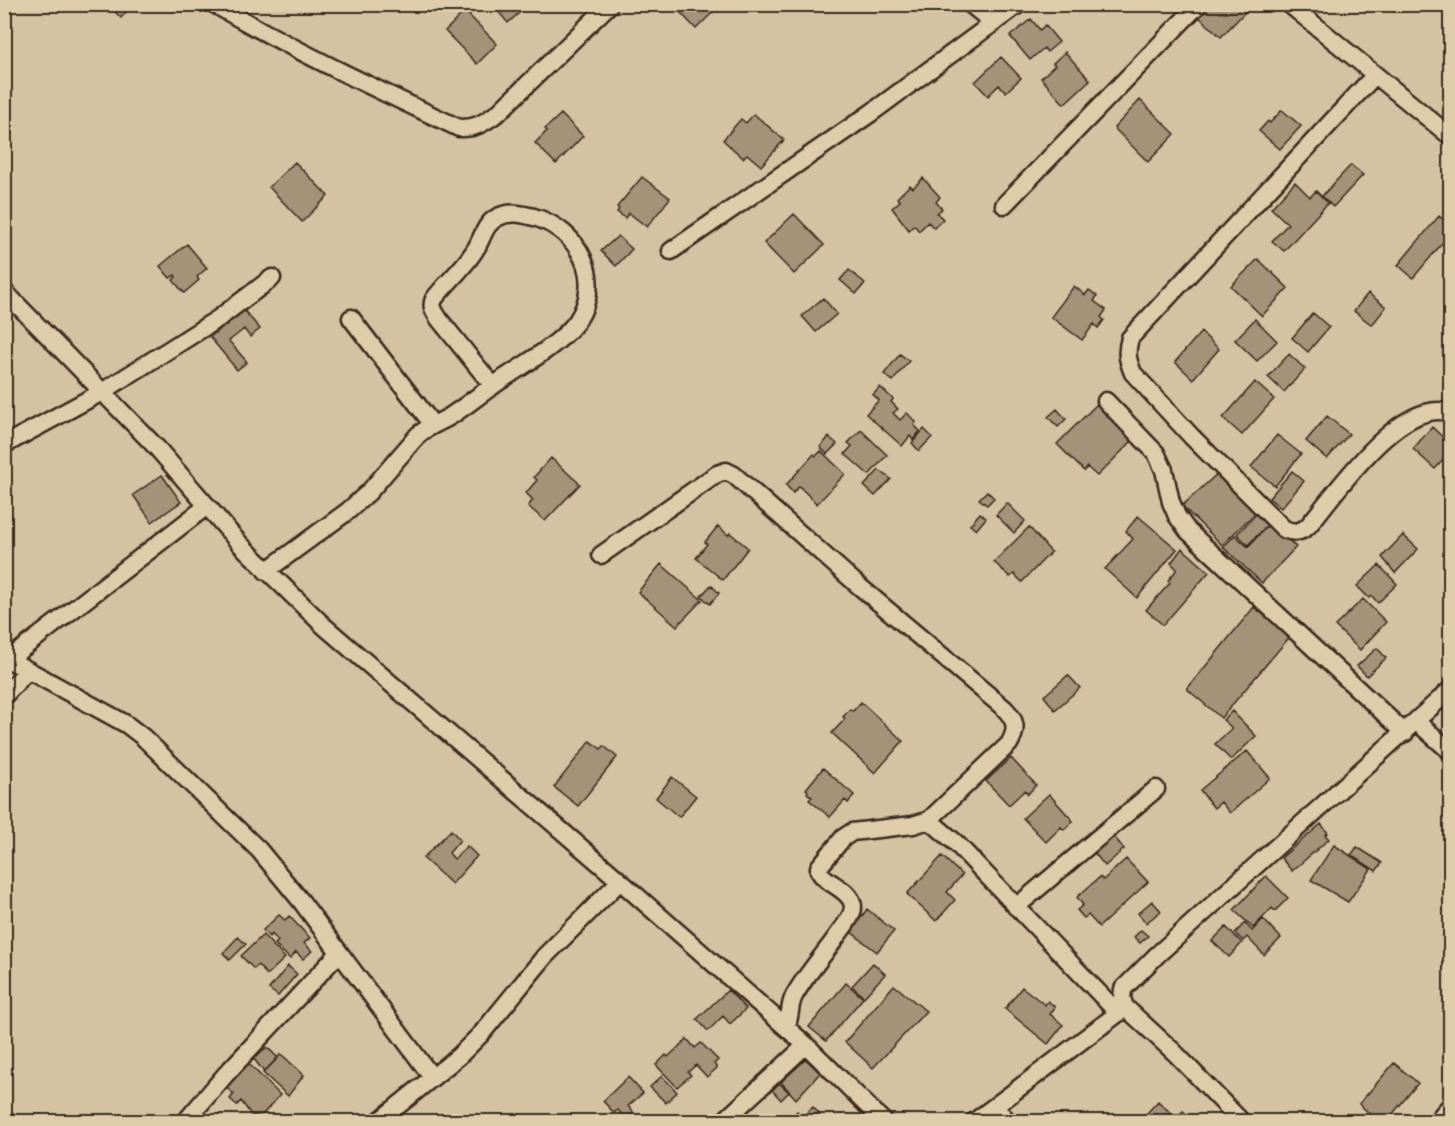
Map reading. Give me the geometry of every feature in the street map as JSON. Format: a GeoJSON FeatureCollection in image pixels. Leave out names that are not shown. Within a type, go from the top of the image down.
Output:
{"type":"FeatureCollection","features":[{"type":"Feature","properties":{"kind":"street"},"geometry":{"type":"LineString","coordinates":[[214,4],[258,30],[348,76],[459,128],[472,128],[486,122],[499,112],[610,4]]}},
{"type":"Feature","properties":{"kind":"street"},"geometry":{"type":"LineString","coordinates":[[970,4],[994,23]]}},
{"type":"Feature","properties":{"kind":"street"},"geometry":{"type":"LineString","coordinates":[[670,251],[871,113],[1019,4]]}},
{"type":"Feature","properties":{"kind":"street"},"geometry":{"type":"LineString","coordinates":[[1004,205],[1199,4]]}},
{"type":"Feature","properties":{"kind":"street"},"geometry":{"type":"LineString","coordinates":[[1289,4],[1450,136]]}},
{"type":"Feature","properties":{"kind":"street"},"geometry":{"type":"LineString","coordinates":[[1375,75],[1130,338],[1126,355],[1133,373],[1192,437],[1284,529],[1291,532],[1302,531],[1308,526],[1376,445],[1400,425],[1425,412],[1438,409],[1450,413]]}},
{"type":"Feature","properties":{"kind":"street"},"geometry":{"type":"LineString","coordinates":[[267,571],[348,511],[369,492],[418,435],[450,417],[531,362],[577,321],[589,296],[588,270],[582,255],[564,233],[546,220],[524,214],[510,213],[488,224],[475,250],[432,303],[439,319],[493,386]]}},
{"type":"Feature","properties":{"kind":"street"},"geometry":{"type":"LineString","coordinates":[[4,445],[102,392],[219,318],[272,278]]}},
{"type":"Feature","properties":{"kind":"street"},"geometry":{"type":"LineString","coordinates":[[6,297],[157,448],[267,571],[362,660],[786,1027],[884,1122]]}},
{"type":"Feature","properties":{"kind":"street"},"geometry":{"type":"LineString","coordinates":[[351,318],[433,425]]}},
{"type":"Feature","properties":{"kind":"street"},"geometry":{"type":"LineString","coordinates":[[1106,401],[1156,453],[1164,470],[1171,502],[1177,516],[1188,531],[1411,728],[1450,751]]}},
{"type":"Feature","properties":{"kind":"street"},"geometry":{"type":"LineString","coordinates":[[601,555],[717,474],[726,471],[734,475],[859,586],[1012,716],[1016,726],[1015,734],[1009,744],[929,820],[913,825],[852,832],[843,838],[819,867],[822,876],[848,895],[853,907],[846,923],[795,995],[786,1027]]}},
{"type":"Feature","properties":{"kind":"street"},"geometry":{"type":"LineString","coordinates":[[207,506],[7,658],[110,715],[142,737],[258,850],[301,902],[432,1077]]}},
{"type":"Feature","properties":{"kind":"street"},"geometry":{"type":"LineString","coordinates":[[4,696],[28,670]]}},
{"type":"Feature","properties":{"kind":"street"},"geometry":{"type":"LineString","coordinates":[[1121,1010],[1121,993],[1129,981],[1411,728],[1450,690]]}},
{"type":"Feature","properties":{"kind":"street"},"geometry":{"type":"LineString","coordinates":[[1017,907],[1155,789]]}},
{"type":"Feature","properties":{"kind":"street"},"geometry":{"type":"LineString","coordinates":[[929,820],[945,833],[1121,1010],[1174,1052],[1242,1122]]}},
{"type":"Feature","properties":{"kind":"street"},"geometry":{"type":"LineString","coordinates":[[378,1122],[459,1056],[482,1033],[545,956],[620,881]]}},
{"type":"Feature","properties":{"kind":"street"},"geometry":{"type":"LineString","coordinates":[[185,1122],[226,1074],[339,953]]}},
{"type":"Feature","properties":{"kind":"street"},"geometry":{"type":"LineString","coordinates":[[974,1122],[1121,1010]]}},
{"type":"Feature","properties":{"kind":"street"},"geometry":{"type":"LineString","coordinates":[[723,1122],[806,1045]]}},
{"type":"Feature","properties":{"kind":"street"},"geometry":{"type":"LineString","coordinates":[[1436,1122],[1450,1106]]}},
{"type":"Feature","properties":{"kind":"street"},"geometry":{"type":"LineString","coordinates":[[994,1107],[1009,1122]]}},
{"type":"Feature","properties":{"kind":"building"},"geometry":{"type":"Polygon","coordinates":[[[114,4],[133,4],[121,18],[114,11],[117,7],[114,4]]]}},
{"type":"Feature","properties":{"kind":"building"},"geometry":{"type":"Polygon","coordinates":[[[492,4],[529,4],[508,23],[492,4]]]}},
{"type":"Feature","properties":{"kind":"building"},"geometry":{"type":"Polygon","coordinates":[[[682,4],[708,4],[714,11],[696,29],[680,12],[684,8],[682,4]]]}},
{"type":"Feature","properties":{"kind":"building"},"geometry":{"type":"Polygon","coordinates":[[[1209,4],[1241,4],[1247,10],[1221,37],[1198,16],[1209,4]]]}},
{"type":"Feature","properties":{"kind":"building"},"geometry":{"type":"Polygon","coordinates":[[[465,11],[497,44],[477,64],[445,31],[465,11]]]}},
{"type":"Feature","properties":{"kind":"building"},"geometry":{"type":"Polygon","coordinates":[[[1031,19],[1040,30],[1045,25],[1059,42],[1047,52],[1044,48],[1030,60],[1010,36],[1031,19]]]}},
{"type":"Feature","properties":{"kind":"building"},"geometry":{"type":"Polygon","coordinates":[[[1065,52],[1090,80],[1064,104],[1041,78],[1065,52]]]}},
{"type":"Feature","properties":{"kind":"building"},"geometry":{"type":"Polygon","coordinates":[[[1001,57],[1021,78],[1006,92],[999,85],[988,96],[975,82],[1001,57]]]}},
{"type":"Feature","properties":{"kind":"building"},"geometry":{"type":"Polygon","coordinates":[[[1140,100],[1175,134],[1148,162],[1114,128],[1140,100]]]}},
{"type":"Feature","properties":{"kind":"building"},"geometry":{"type":"Polygon","coordinates":[[[1282,110],[1301,126],[1280,149],[1259,131],[1282,110]]]}},
{"type":"Feature","properties":{"kind":"building"},"geometry":{"type":"Polygon","coordinates":[[[561,114],[583,136],[556,164],[535,143],[547,131],[545,129],[561,114]]]}},
{"type":"Feature","properties":{"kind":"building"},"geometry":{"type":"Polygon","coordinates":[[[754,114],[784,140],[761,166],[747,154],[743,158],[723,140],[741,119],[746,123],[754,114]]]}},
{"type":"Feature","properties":{"kind":"building"},"geometry":{"type":"Polygon","coordinates":[[[295,162],[328,196],[302,222],[269,187],[295,162]]]}},
{"type":"Feature","properties":{"kind":"building"},"geometry":{"type":"Polygon","coordinates":[[[1351,165],[1363,175],[1333,207],[1322,196],[1351,165]]]}},
{"type":"Feature","properties":{"kind":"building"},"geometry":{"type":"Polygon","coordinates":[[[642,177],[670,198],[647,227],[629,213],[625,218],[617,212],[619,209],[617,207],[642,177]]]}},
{"type":"Feature","properties":{"kind":"building"},"geometry":{"type":"Polygon","coordinates":[[[923,178],[940,197],[936,202],[942,209],[937,213],[943,219],[934,228],[928,222],[919,231],[914,225],[909,230],[892,208],[900,201],[897,198],[910,185],[913,188],[923,178]]]}},
{"type":"Feature","properties":{"kind":"building"},"geometry":{"type":"Polygon","coordinates":[[[1295,182],[1310,197],[1316,191],[1328,203],[1284,251],[1272,241],[1288,224],[1271,208],[1295,182]]]}},
{"type":"Feature","properties":{"kind":"building"},"geometry":{"type":"Polygon","coordinates":[[[794,214],[824,245],[794,274],[764,243],[794,214]]]}},
{"type":"Feature","properties":{"kind":"building"},"geometry":{"type":"Polygon","coordinates":[[[1439,216],[1450,226],[1450,234],[1413,278],[1398,265],[1439,216]]]}},
{"type":"Feature","properties":{"kind":"building"},"geometry":{"type":"Polygon","coordinates":[[[618,236],[632,249],[616,266],[601,251],[618,236]]]}},
{"type":"Feature","properties":{"kind":"building"},"geometry":{"type":"Polygon","coordinates":[[[187,244],[207,268],[197,277],[199,280],[184,293],[173,280],[175,275],[170,278],[160,266],[187,244]]]}},
{"type":"Feature","properties":{"kind":"building"},"geometry":{"type":"Polygon","coordinates":[[[1258,259],[1288,288],[1262,316],[1231,286],[1258,259]]]}},
{"type":"Feature","properties":{"kind":"building"},"geometry":{"type":"Polygon","coordinates":[[[849,270],[865,283],[856,294],[840,280],[849,270]]]}},
{"type":"Feature","properties":{"kind":"building"},"geometry":{"type":"Polygon","coordinates":[[[1074,286],[1085,295],[1089,290],[1097,296],[1094,301],[1106,310],[1101,317],[1104,320],[1098,328],[1094,324],[1082,340],[1051,317],[1074,286]]]}},
{"type":"Feature","properties":{"kind":"building"},"geometry":{"type":"Polygon","coordinates":[[[1368,293],[1386,307],[1372,325],[1354,311],[1368,293]]]}},
{"type":"Feature","properties":{"kind":"building"},"geometry":{"type":"Polygon","coordinates":[[[823,298],[837,314],[816,332],[802,316],[823,298]]]}},
{"type":"Feature","properties":{"kind":"building"},"geometry":{"type":"Polygon","coordinates":[[[242,308],[260,329],[250,337],[244,329],[229,341],[247,362],[237,370],[210,337],[242,308]]]}},
{"type":"Feature","properties":{"kind":"building"},"geometry":{"type":"Polygon","coordinates":[[[1313,313],[1329,327],[1308,352],[1292,338],[1313,313]]]}},
{"type":"Feature","properties":{"kind":"building"},"geometry":{"type":"Polygon","coordinates":[[[1255,319],[1277,341],[1257,361],[1235,340],[1255,319]]]}},
{"type":"Feature","properties":{"kind":"building"},"geometry":{"type":"Polygon","coordinates":[[[1201,332],[1219,349],[1193,379],[1175,362],[1201,332]]]}},
{"type":"Feature","properties":{"kind":"building"},"geometry":{"type":"Polygon","coordinates":[[[900,354],[909,361],[893,381],[884,374],[900,354]]]}},
{"type":"Feature","properties":{"kind":"building"},"geometry":{"type":"Polygon","coordinates":[[[1289,354],[1305,369],[1284,392],[1268,377],[1289,354]]]}},
{"type":"Feature","properties":{"kind":"building"},"geometry":{"type":"Polygon","coordinates":[[[1255,382],[1274,399],[1242,435],[1223,418],[1255,382]]]}},
{"type":"Feature","properties":{"kind":"building"},"geometry":{"type":"Polygon","coordinates":[[[880,387],[893,399],[891,402],[898,409],[893,413],[900,420],[907,413],[916,422],[914,425],[920,431],[913,440],[910,436],[902,446],[866,414],[879,400],[873,395],[880,387]]]}},
{"type":"Feature","properties":{"kind":"building"},"geometry":{"type":"Polygon","coordinates":[[[1097,404],[1133,440],[1097,476],[1087,467],[1084,471],[1057,444],[1097,404]]]}},
{"type":"Feature","properties":{"kind":"building"},"geometry":{"type":"Polygon","coordinates":[[[1057,409],[1066,419],[1058,427],[1048,417],[1057,409]]]}},
{"type":"Feature","properties":{"kind":"building"},"geometry":{"type":"Polygon","coordinates":[[[1327,416],[1349,434],[1327,459],[1306,441],[1327,416]]]}},
{"type":"Feature","properties":{"kind":"building"},"geometry":{"type":"Polygon","coordinates":[[[1432,427],[1450,444],[1450,452],[1435,469],[1413,449],[1432,427]]]}},
{"type":"Feature","properties":{"kind":"building"},"geometry":{"type":"Polygon","coordinates":[[[924,429],[932,437],[919,451],[912,443],[924,429]]]}},
{"type":"Feature","properties":{"kind":"building"},"geometry":{"type":"Polygon","coordinates":[[[861,430],[887,455],[869,475],[845,454],[852,446],[848,443],[861,430]]]}},
{"type":"Feature","properties":{"kind":"building"},"geometry":{"type":"Polygon","coordinates":[[[1277,435],[1301,454],[1275,486],[1251,467],[1277,435]]]}},
{"type":"Feature","properties":{"kind":"building"},"geometry":{"type":"Polygon","coordinates":[[[829,437],[837,444],[827,454],[820,447],[829,437]]]}},
{"type":"Feature","properties":{"kind":"building"},"geometry":{"type":"Polygon","coordinates":[[[821,451],[845,474],[817,504],[799,486],[793,493],[786,485],[814,454],[816,456],[821,451]]]}},
{"type":"Feature","properties":{"kind":"building"},"geometry":{"type":"Polygon","coordinates":[[[551,458],[580,484],[545,521],[528,506],[533,500],[526,493],[537,480],[534,477],[551,458]]]}},
{"type":"Feature","properties":{"kind":"building"},"geometry":{"type":"Polygon","coordinates":[[[879,470],[891,479],[875,496],[864,486],[879,470]]]}},
{"type":"Feature","properties":{"kind":"building"},"geometry":{"type":"Polygon","coordinates":[[[1292,471],[1304,481],[1281,508],[1269,498],[1292,471]]]}},
{"type":"Feature","properties":{"kind":"building"},"geometry":{"type":"Polygon","coordinates":[[[1219,472],[1257,511],[1222,545],[1182,506],[1219,472]]]}},
{"type":"Feature","properties":{"kind":"building"},"geometry":{"type":"Polygon","coordinates":[[[162,475],[181,502],[152,522],[133,495],[162,475]]]}},
{"type":"Feature","properties":{"kind":"building"},"geometry":{"type":"Polygon","coordinates":[[[987,491],[994,498],[987,505],[979,499],[987,491]]]}},
{"type":"Feature","properties":{"kind":"building"},"geometry":{"type":"Polygon","coordinates":[[[1007,503],[1025,521],[1014,533],[996,515],[1007,503]]]}},
{"type":"Feature","properties":{"kind":"building"},"geometry":{"type":"Polygon","coordinates":[[[1259,511],[1270,522],[1248,545],[1237,534],[1259,511]]]}},
{"type":"Feature","properties":{"kind":"building"},"geometry":{"type":"Polygon","coordinates":[[[980,513],[986,518],[976,530],[970,525],[980,513]]]}},
{"type":"Feature","properties":{"kind":"building"},"geometry":{"type":"Polygon","coordinates":[[[1138,516],[1177,549],[1137,598],[1105,569],[1133,539],[1126,531],[1138,516]]]}},
{"type":"Feature","properties":{"kind":"building"},"geometry":{"type":"Polygon","coordinates":[[[1270,523],[1296,547],[1262,583],[1223,547],[1235,535],[1248,547],[1270,523]]]}},
{"type":"Feature","properties":{"kind":"building"},"geometry":{"type":"Polygon","coordinates":[[[718,526],[748,548],[723,580],[696,558],[718,526]]]}},
{"type":"Feature","properties":{"kind":"building"},"geometry":{"type":"Polygon","coordinates":[[[1029,527],[1051,552],[1022,582],[1014,574],[1010,577],[994,562],[1029,527]]]}},
{"type":"Feature","properties":{"kind":"building"},"geometry":{"type":"Polygon","coordinates":[[[1403,535],[1418,549],[1395,573],[1382,557],[1403,535]]]}},
{"type":"Feature","properties":{"kind":"building"},"geometry":{"type":"Polygon","coordinates":[[[1182,548],[1209,572],[1163,625],[1146,610],[1170,583],[1168,581],[1177,569],[1171,563],[1182,548]]]}},
{"type":"Feature","properties":{"kind":"building"},"geometry":{"type":"Polygon","coordinates":[[[661,564],[702,600],[677,626],[638,592],[661,564]]]}},
{"type":"Feature","properties":{"kind":"building"},"geometry":{"type":"Polygon","coordinates":[[[1379,565],[1397,584],[1378,603],[1357,586],[1379,565]]]}},
{"type":"Feature","properties":{"kind":"building"},"geometry":{"type":"Polygon","coordinates":[[[711,585],[719,593],[710,604],[701,596],[711,585]]]}},
{"type":"Feature","properties":{"kind":"building"},"geometry":{"type":"Polygon","coordinates":[[[1363,599],[1386,622],[1360,650],[1335,626],[1363,599]]]}},
{"type":"Feature","properties":{"kind":"building"},"geometry":{"type":"Polygon","coordinates":[[[1254,607],[1270,620],[1273,616],[1293,633],[1221,718],[1187,689],[1254,607]]]}},
{"type":"Feature","properties":{"kind":"building"},"geometry":{"type":"Polygon","coordinates":[[[1377,648],[1386,658],[1367,676],[1357,666],[1377,648]]]}},
{"type":"Feature","properties":{"kind":"building"},"geometry":{"type":"Polygon","coordinates":[[[1068,675],[1080,688],[1055,710],[1044,696],[1068,675]]]}},
{"type":"Feature","properties":{"kind":"building"},"geometry":{"type":"Polygon","coordinates":[[[861,702],[903,741],[875,773],[832,733],[845,719],[843,717],[850,709],[853,711],[861,702]]]}},
{"type":"Feature","properties":{"kind":"building"},"geometry":{"type":"Polygon","coordinates":[[[1232,711],[1256,736],[1231,760],[1215,744],[1232,728],[1223,720],[1232,711]]]}},
{"type":"Feature","properties":{"kind":"building"},"geometry":{"type":"Polygon","coordinates":[[[590,741],[601,749],[604,746],[617,757],[578,806],[554,787],[590,741]]]}},
{"type":"Feature","properties":{"kind":"building"},"geometry":{"type":"Polygon","coordinates":[[[1247,751],[1270,778],[1230,813],[1221,802],[1214,808],[1200,790],[1247,751]]]}},
{"type":"Feature","properties":{"kind":"building"},"geometry":{"type":"Polygon","coordinates":[[[1011,758],[1036,785],[1028,794],[1025,790],[1009,805],[986,781],[1011,758]]]}},
{"type":"Feature","properties":{"kind":"building"},"geometry":{"type":"Polygon","coordinates":[[[823,768],[854,795],[848,803],[845,800],[830,817],[809,800],[812,797],[806,789],[823,768]]]}},
{"type":"Feature","properties":{"kind":"building"},"geometry":{"type":"Polygon","coordinates":[[[672,777],[696,796],[679,817],[656,798],[672,777]]]}},
{"type":"Feature","properties":{"kind":"building"},"geometry":{"type":"Polygon","coordinates":[[[1049,794],[1073,821],[1064,830],[1061,827],[1046,842],[1023,818],[1049,794]]]}},
{"type":"Feature","properties":{"kind":"building"},"geometry":{"type":"Polygon","coordinates":[[[1321,824],[1328,833],[1325,835],[1329,839],[1292,871],[1281,858],[1321,824]]]}},
{"type":"Feature","properties":{"kind":"building"},"geometry":{"type":"Polygon","coordinates":[[[451,830],[460,840],[449,853],[454,859],[467,846],[477,856],[452,884],[423,858],[451,830]]]}},
{"type":"Feature","properties":{"kind":"building"},"geometry":{"type":"Polygon","coordinates":[[[1111,833],[1124,849],[1105,866],[1092,850],[1111,833]]]}},
{"type":"Feature","properties":{"kind":"building"},"geometry":{"type":"Polygon","coordinates":[[[1334,845],[1371,869],[1348,902],[1311,880],[1334,845]]]}},
{"type":"Feature","properties":{"kind":"building"},"geometry":{"type":"Polygon","coordinates":[[[1357,847],[1382,863],[1376,871],[1351,855],[1357,847]]]}},
{"type":"Feature","properties":{"kind":"building"},"geometry":{"type":"Polygon","coordinates":[[[942,856],[962,875],[947,892],[955,900],[936,921],[907,894],[942,856]]]}},
{"type":"Feature","properties":{"kind":"building"},"geometry":{"type":"Polygon","coordinates":[[[1126,859],[1148,882],[1099,927],[1088,915],[1084,918],[1077,910],[1083,905],[1077,897],[1100,877],[1103,880],[1126,859]]]}},
{"type":"Feature","properties":{"kind":"building"},"geometry":{"type":"Polygon","coordinates":[[[1266,876],[1288,898],[1275,911],[1272,908],[1253,928],[1234,910],[1266,876]]]}},
{"type":"Feature","properties":{"kind":"building"},"geometry":{"type":"Polygon","coordinates":[[[1152,901],[1161,911],[1146,923],[1138,913],[1152,901]]]}},
{"type":"Feature","properties":{"kind":"building"},"geometry":{"type":"Polygon","coordinates":[[[867,909],[894,931],[877,952],[851,932],[867,909]]]}},
{"type":"Feature","properties":{"kind":"building"},"geometry":{"type":"Polygon","coordinates":[[[279,915],[285,920],[289,916],[310,938],[304,943],[312,951],[303,959],[296,952],[290,959],[275,944],[278,941],[272,934],[269,937],[263,930],[279,915]]]}},
{"type":"Feature","properties":{"kind":"building"},"geometry":{"type":"Polygon","coordinates":[[[1263,919],[1281,938],[1264,955],[1247,937],[1243,941],[1235,933],[1245,923],[1252,931],[1263,919]]]}},
{"type":"Feature","properties":{"kind":"building"},"geometry":{"type":"Polygon","coordinates":[[[1226,927],[1242,943],[1229,957],[1212,941],[1226,927]]]}},
{"type":"Feature","properties":{"kind":"building"},"geometry":{"type":"Polygon","coordinates":[[[1141,930],[1148,936],[1140,943],[1134,937],[1141,930]]]}},
{"type":"Feature","properties":{"kind":"building"},"geometry":{"type":"Polygon","coordinates":[[[263,935],[285,958],[267,975],[258,965],[254,969],[241,956],[263,935]]]}},
{"type":"Feature","properties":{"kind":"building"},"geometry":{"type":"Polygon","coordinates":[[[238,937],[246,944],[230,960],[223,953],[238,937]]]}},
{"type":"Feature","properties":{"kind":"building"},"geometry":{"type":"Polygon","coordinates":[[[873,963],[885,974],[864,997],[852,986],[873,963]]]}},
{"type":"Feature","properties":{"kind":"building"},"geometry":{"type":"Polygon","coordinates":[[[288,966],[297,974],[278,996],[269,989],[288,966]]]}},
{"type":"Feature","properties":{"kind":"building"},"geometry":{"type":"Polygon","coordinates":[[[846,983],[863,998],[826,1041],[809,1027],[846,983]]]}},
{"type":"Feature","properties":{"kind":"building"},"geometry":{"type":"Polygon","coordinates":[[[894,985],[926,1011],[873,1068],[845,1042],[894,985]]]}},
{"type":"Feature","properties":{"kind":"building"},"geometry":{"type":"Polygon","coordinates":[[[1022,987],[1045,1005],[1048,1001],[1055,1007],[1050,1014],[1063,1025],[1048,1044],[1005,1009],[1022,987]]]}},
{"type":"Feature","properties":{"kind":"building"},"geometry":{"type":"Polygon","coordinates":[[[728,990],[746,1009],[730,1024],[723,1016],[708,1031],[697,1019],[728,990]]]}},
{"type":"Feature","properties":{"kind":"building"},"geometry":{"type":"Polygon","coordinates":[[[687,1039],[695,1048],[701,1043],[718,1060],[714,1064],[717,1068],[707,1077],[696,1065],[688,1072],[691,1075],[677,1087],[656,1065],[687,1039]]]}},
{"type":"Feature","properties":{"kind":"building"},"geometry":{"type":"Polygon","coordinates":[[[267,1047],[278,1058],[264,1072],[254,1059],[267,1047]]]}},
{"type":"Feature","properties":{"kind":"building"},"geometry":{"type":"Polygon","coordinates":[[[281,1054],[304,1075],[288,1096],[263,1073],[281,1054]]]}},
{"type":"Feature","properties":{"kind":"building"},"geometry":{"type":"Polygon","coordinates":[[[806,1059],[820,1073],[796,1099],[781,1082],[806,1059]]]}},
{"type":"Feature","properties":{"kind":"building"},"geometry":{"type":"Polygon","coordinates":[[[247,1062],[280,1095],[263,1114],[252,1116],[241,1101],[237,1105],[230,1099],[234,1094],[224,1086],[247,1062]]]}},
{"type":"Feature","properties":{"kind":"building"},"geometry":{"type":"Polygon","coordinates":[[[1394,1063],[1418,1083],[1386,1122],[1379,1122],[1359,1104],[1394,1063]]]}},
{"type":"Feature","properties":{"kind":"building"},"geometry":{"type":"Polygon","coordinates":[[[662,1076],[677,1092],[666,1103],[650,1087],[662,1076]]]}},
{"type":"Feature","properties":{"kind":"building"},"geometry":{"type":"Polygon","coordinates":[[[628,1077],[643,1093],[628,1106],[634,1113],[627,1120],[618,1110],[614,1113],[603,1101],[628,1077]]]}},
{"type":"Feature","properties":{"kind":"building"},"geometry":{"type":"Polygon","coordinates":[[[779,1083],[789,1092],[781,1100],[772,1090],[779,1083]]]}},
{"type":"Feature","properties":{"kind":"building"},"geometry":{"type":"Polygon","coordinates":[[[1158,1101],[1176,1118],[1183,1111],[1191,1118],[1187,1122],[1139,1122],[1158,1101]]]}},
{"type":"Feature","properties":{"kind":"building"},"geometry":{"type":"Polygon","coordinates":[[[813,1107],[820,1115],[813,1122],[786,1122],[797,1111],[802,1117],[813,1107]]]}}]}
